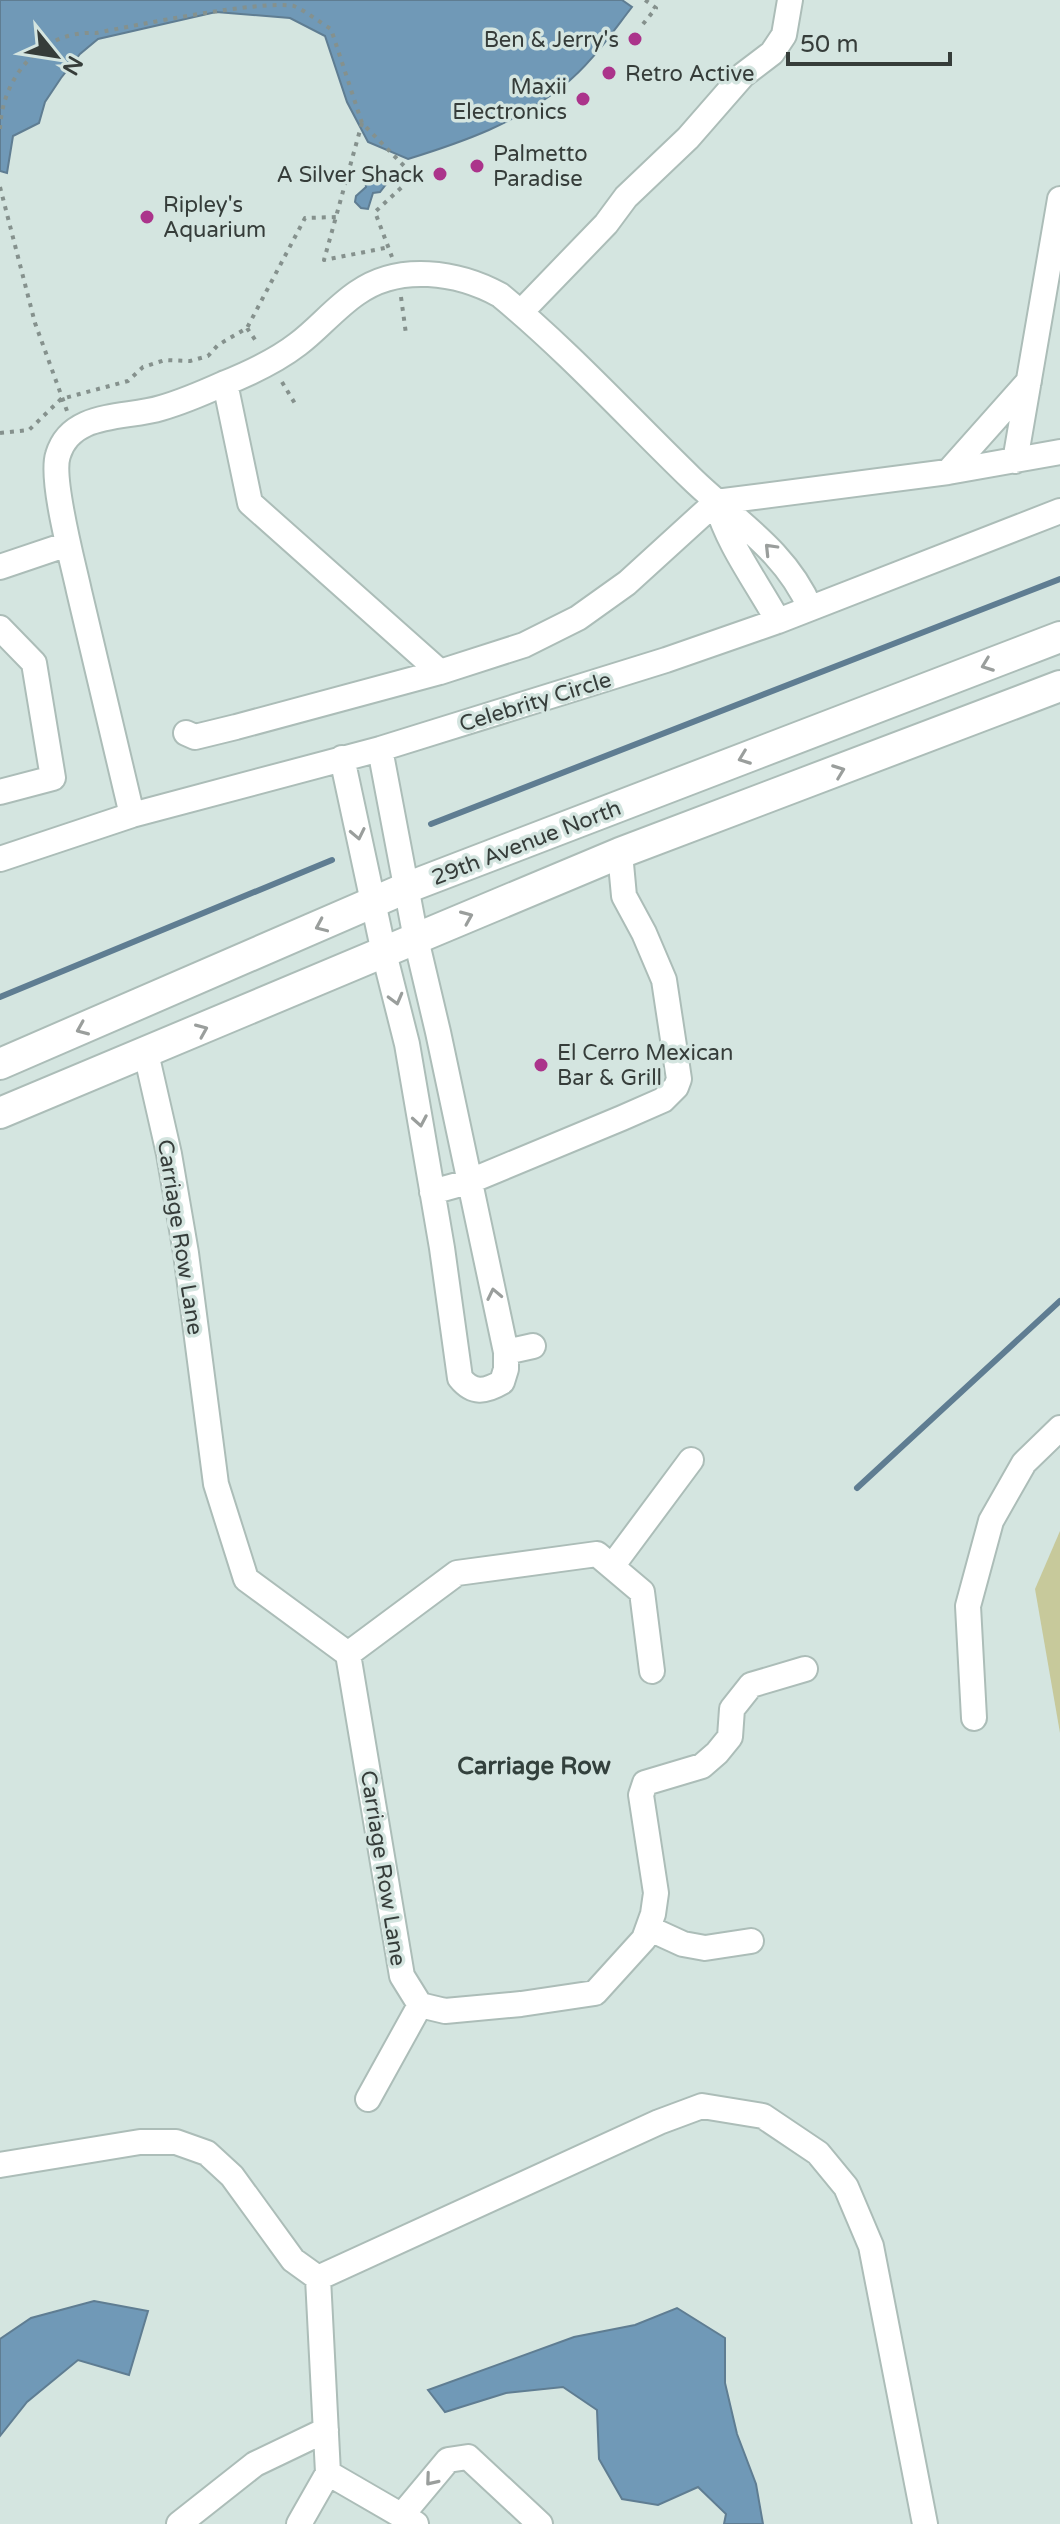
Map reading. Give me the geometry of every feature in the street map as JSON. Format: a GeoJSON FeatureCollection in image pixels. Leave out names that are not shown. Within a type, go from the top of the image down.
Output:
{"type":"FeatureCollection","features":[{"type":"Feature","properties":{"kind":"main road","name":"29th Avenue North"},"geometry":{"type":"LineString","coordinates":[[0,1064],[406,888],[1060,637]]}},
{"type":"Feature","properties":{"kind":"main road","name":"29th Avenue North"},"geometry":{"type":"LineString","coordinates":[[0,1113],[620,853],[1060,686]]}},
{"type":"Feature","properties":{"kind":"street"},"geometry":{"type":"LineString","coordinates":[[521,312],[606,224],[626,197],[688,138],[743,75],[772,53],[784,35],[790,0]]}},
{"type":"Feature","properties":{"kind":"street"},"geometry":{"type":"LineString","coordinates":[[1015,461],[1060,199]]}},
{"type":"Feature","properties":{"kind":"street"},"geometry":{"type":"LineString","coordinates":[[132,815],[68,544],[56,459],[75,428],[108,417],[160,409],[269,362],[298,344],[360,291],[380,281],[413,274],[438,276],[477,282],[500,295],[716,502],[770,547],[801,587],[810,608]]}},
{"type":"Feature","properties":{"kind":"street"},"geometry":{"type":"LineString","coordinates":[[948,472],[1031,378]]}},
{"type":"Feature","properties":{"kind":"street"},"geometry":{"type":"LineString","coordinates":[[225,383],[250,503],[440,672]]}},
{"type":"Feature","properties":{"kind":"street"},"geometry":{"type":"LineString","coordinates":[[186,733],[195,737],[236,727],[440,672],[524,645],[578,618],[627,583],[716,502],[948,472],[1060,452]]}},
{"type":"Feature","properties":{"kind":"street"},"geometry":{"type":"LineString","coordinates":[[716,502],[730,542],[778,621]]}},
{"type":"Feature","properties":{"kind":"street","name":"Celebrity Circle"},"geometry":{"type":"LineString","coordinates":[[0,859],[132,815],[380,749],[666,660],[778,621],[1060,511]]}},
{"type":"Feature","properties":{"kind":"street"},"geometry":{"type":"LineString","coordinates":[[0,567],[68,544]]}},
{"type":"Feature","properties":{"kind":"street"},"geometry":{"type":"LineString","coordinates":[[0,628],[34,663],[53,778],[0,792]]}},
{"type":"Feature","properties":{"kind":"street"},"geometry":{"type":"LineString","coordinates":[[342,758],[407,1044],[442,1248],[460,1378],[468,1388],[477,1391],[490,1389],[502,1382],[506,1352],[416,939],[380,749]]}},
{"type":"Feature","properties":{"kind":"street"},"geometry":{"type":"LineString","coordinates":[[432,1192],[468,1182],[636,1112],[663,1100],[676,1087],[679,1079],[664,980],[624,896],[620,853]]}},
{"type":"Feature","properties":{"kind":"street"},"geometry":{"type":"LineString","coordinates":[[407,1044],[438,1032]]}},
{"type":"Feature","properties":{"kind":"street","name":"Carriage Row Lane"},"geometry":{"type":"LineString","coordinates":[[146,1053],[166,1139],[186,1253],[216,1484],[246,1579],[348,1654],[402,1976],[420,2005]]}},
{"type":"Feature","properties":{"kind":"street"},"geometry":{"type":"LineString","coordinates":[[442,1248],[482,1235]]}},
{"type":"Feature","properties":{"kind":"street"},"geometry":{"type":"LineString","coordinates":[[506,1352],[533,1346]]}},
{"type":"Feature","properties":{"kind":"street"},"geometry":{"type":"LineString","coordinates":[[974,1718],[968,1606],[991,1521],[1024,1463],[1060,1428]]}},
{"type":"Feature","properties":{"kind":"street"},"geometry":{"type":"LineString","coordinates":[[613,1565],[691,1460]]}},
{"type":"Feature","properties":{"kind":"street"},"geometry":{"type":"LineString","coordinates":[[348,1654],[457,1573],[597,1554],[642,1592],[652,1671]]}},
{"type":"Feature","properties":{"kind":"street"},"geometry":{"type":"LineString","coordinates":[[368,2099],[420,2005],[445,2011],[595,1993],[644,1939],[648,1928],[656,1893],[641,1795],[645,1783],[702,1766],[730,1737],[732,1709],[751,1685],[805,1669]]}},
{"type":"Feature","properties":{"kind":"street"},"geometry":{"type":"LineString","coordinates":[[648,1928],[683,1944],[705,1948],[751,1941]]}},
{"type":"Feature","properties":{"kind":"street"},"geometry":{"type":"LineString","coordinates":[[318,2278],[659,2122],[702,2106],[763,2116],[818,2153],[828,2164],[846,2187],[871,2246],[925,2524]]}},
{"type":"Feature","properties":{"kind":"street"},"geometry":{"type":"LineString","coordinates":[[0,2165],[140,2142],[176,2142],[207,2153],[232,2176],[293,2260],[318,2278]]}},
{"type":"Feature","properties":{"kind":"street"},"geometry":{"type":"LineString","coordinates":[[299,2524],[328,2473],[318,2278]]}},
{"type":"Feature","properties":{"kind":"street"},"geometry":{"type":"LineString","coordinates":[[179,2524],[255,2464],[326,2430]]}},
{"type":"Feature","properties":{"kind":"street"},"geometry":{"type":"LineString","coordinates":[[328,2473],[398,2518],[448,2460],[468,2457],[539,2524]]}},
{"type":"Feature","properties":{"kind":"path"},"geometry":{"type":"LineString","coordinates":[[643,24],[656,8],[645,0]]}},
{"type":"Feature","properties":{"kind":"path"},"geometry":{"type":"LineString","coordinates":[[0,129],[4,103],[33,52],[80,32],[96,33],[267,2],[294,6],[331,29],[362,123],[409,171],[425,173]]}},
{"type":"Feature","properties":{"kind":"path"},"geometry":{"type":"LineString","coordinates":[[362,123],[324,260],[390,247]]}},
{"type":"Feature","properties":{"kind":"path"},"geometry":{"type":"LineString","coordinates":[[406,334],[390,247],[375,212],[403,186],[409,171]]}},
{"type":"Feature","properties":{"kind":"path"},"geometry":{"type":"LineString","coordinates":[[0,187],[35,323],[61,399],[75,428]]}},
{"type":"Feature","properties":{"kind":"path"},"geometry":{"type":"LineString","coordinates":[[0,433],[29,430],[61,399],[128,381],[143,367],[165,360],[190,361],[208,356],[218,345],[247,328],[305,218],[338,217]]}},
{"type":"Feature","properties":{"kind":"green space"},"geometry":{"type":"Polygon","coordinates":[[[1060,1531],[1060,1733],[1035,1589],[1060,1531]]]}},
{"type":"Feature","properties":{"kind":"water"},"geometry":{"type":"Polygon","coordinates":[[[0,0],[622,0],[632,7],[582,69],[545,99],[489,130],[408,159],[368,142],[347,102],[325,36],[290,18],[216,12],[98,39],[80,54],[61,78],[45,102],[39,123],[13,136],[7,173],[0,171],[0,0]]]}},
{"type":"Feature","properties":{"kind":"water"},"geometry":{"type":"Polygon","coordinates":[[[374,169],[386,174],[387,183],[380,192],[373,193],[368,209],[361,208],[355,202],[356,196],[366,187],[367,176],[374,169]]]}},
{"type":"Feature","properties":{"kind":"water"},"geometry":{"type":"Polygon","coordinates":[[[94,2301],[148,2311],[129,2375],[78,2360],[27,2402],[0,2436],[0,2339],[31,2318],[94,2301]]]}},
{"type":"Feature","properties":{"kind":"water"},"geometry":{"type":"Polygon","coordinates":[[[677,2308],[725,2338],[725,2383],[737,2434],[756,2484],[763,2524],[724,2524],[726,2514],[698,2487],[658,2505],[622,2499],[599,2459],[597,2410],[563,2387],[506,2393],[445,2412],[428,2390],[574,2337],[635,2325],[677,2308]]]}},
{"type":"Feature","properties":{"kind":"waterway"},"geometry":{"type":"LineString","coordinates":[[431,824],[1060,579]]}},
{"type":"Feature","properties":{"kind":"waterway"},"geometry":{"type":"LineString","coordinates":[[0,997],[332,860]]}},
{"type":"Feature","properties":{"kind":"waterway"},"geometry":{"type":"LineString","coordinates":[[857,1488],[1060,1301]]}},
{"type":"Feature","properties":{"kind":"place","name":"Ben & Jerry's"},"geometry":{"type":"Point","coordinates":[635,39]}},
{"type":"Feature","properties":{"kind":"place","name":"Retro Active"},"geometry":{"type":"Point","coordinates":[609,73]}},
{"type":"Feature","properties":{"kind":"place","name":"Maxii Electronics"},"geometry":{"type":"Point","coordinates":[583,99]}},
{"type":"Feature","properties":{"kind":"place","name":"Palmetto Paradise"},"geometry":{"type":"Point","coordinates":[477,166]}},
{"type":"Feature","properties":{"kind":"place","name":"A Silver Shack"},"geometry":{"type":"Point","coordinates":[440,174]}},
{"type":"Feature","properties":{"kind":"place","name":"Ripley's Aquarium"},"geometry":{"type":"Point","coordinates":[147,217]}},
{"type":"Feature","properties":{"kind":"place","name":"El Cerro Mexican Bar & Grill"},"geometry":{"type":"Point","coordinates":[541,1065]}},
{"type":"Feature","properties":{"kind":"district","name":"Carriage Row"},"geometry":{"type":"Point","coordinates":[534,1766]}}]}
